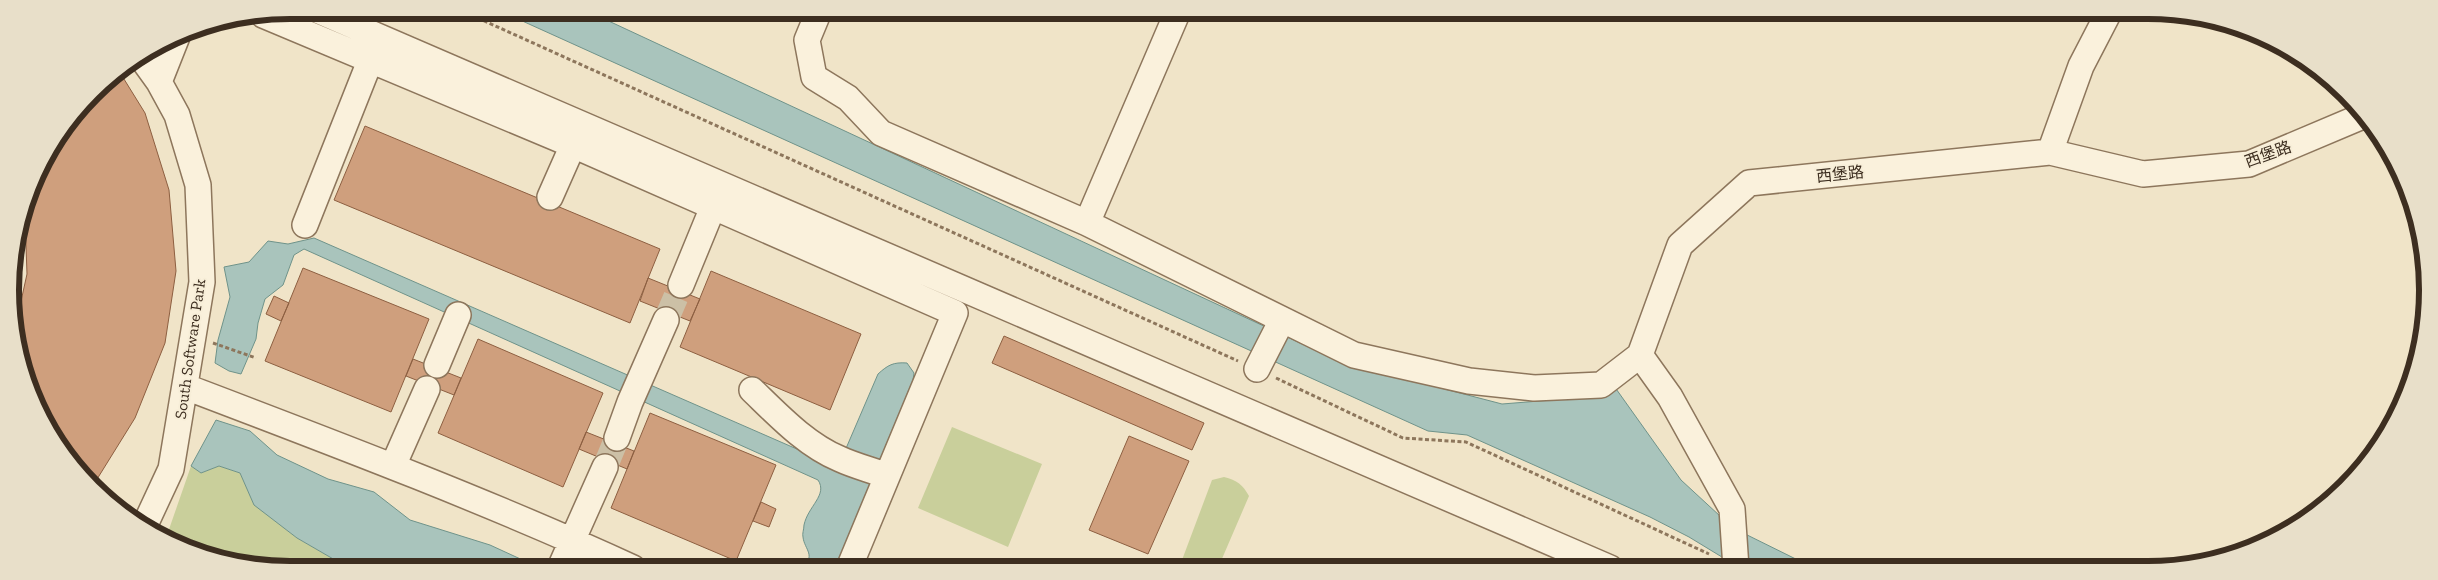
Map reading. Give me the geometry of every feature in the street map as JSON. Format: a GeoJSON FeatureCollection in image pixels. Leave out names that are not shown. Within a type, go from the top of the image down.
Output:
{"type":"FeatureCollection","features":[{"type":"Feature","properties":{"kind":"street"},"geometry":{"type":"LineString","coordinates":[[272,19],[573,145],[955,313],[883,475],[852,561]]}},
{"type":"Feature","properties":{"kind":"street"},"geometry":{"type":"LineString","coordinates":[[338,19],[1594,561]]}},
{"type":"Feature","properties":{"kind":"street"},"geometry":{"type":"LineString","coordinates":[[816,19],[807,40],[814,77],[848,98],[880,133],[1087,223],[1354,355],[1478,382],[1534,388],[1601,385],[1640,355],[1670,397],[1734,513],[1736,561]]}},
{"type":"Feature","properties":{"kind":"street"},"geometry":{"type":"LineString","coordinates":[[1087,223],[1175,19]]}},
{"type":"Feature","properties":{"kind":"street"},"geometry":{"type":"LineString","coordinates":[[2050,152],[2081,66],[2105,19]]}},
{"type":"Feature","properties":{"kind":"street"},"geometry":{"type":"LineString","coordinates":[[159,82],[174,45]]}},
{"type":"Feature","properties":{"kind":"street","name":"South Software Park"},"geometry":{"type":"LineString","coordinates":[[143,61],[159,82],[177,115],[198,185],[202,282],[171,469],[147,521]]}},
{"type":"Feature","properties":{"kind":"street"},"geometry":{"type":"LineString","coordinates":[[305,225],[370,61]]}},
{"type":"Feature","properties":{"kind":"street","name":"西堡路"},"geometry":{"type":"LineString","coordinates":[[1640,355],[1680,245],[1749,183],[2050,152],[2143,174],[2249,164],[2358,118]]}},
{"type":"Feature","properties":{"kind":"street"},"geometry":{"type":"LineString","coordinates":[[550,197],[573,145]]}},
{"type":"Feature","properties":{"kind":"street"},"geometry":{"type":"LineString","coordinates":[[681,284],[713,207]]}},
{"type":"Feature","properties":{"kind":"street"},"geometry":{"type":"LineString","coordinates":[[436,365],[458,315]]}},
{"type":"Feature","properties":{"kind":"street"},"geometry":{"type":"LineString","coordinates":[[617,438],[630,402],[666,320]]}},
{"type":"Feature","properties":{"kind":"street"},"geometry":{"type":"LineString","coordinates":[[1257,369],[1282,320]]}},
{"type":"Feature","properties":{"kind":"street"},"geometry":{"type":"LineString","coordinates":[[186,387],[392,466],[572,540],[618,561]]}},
{"type":"Feature","properties":{"kind":"street"},"geometry":{"type":"LineString","coordinates":[[392,466],[427,389]]}},
{"type":"Feature","properties":{"kind":"street"},"geometry":{"type":"LineString","coordinates":[[752,390],[780,417],[809,440],[838,459],[883,475]]}},
{"type":"Feature","properties":{"kind":"street"},"geometry":{"type":"LineString","coordinates":[[563,561],[605,467]]}},
{"type":"Feature","properties":{"kind":"path"},"geometry":{"type":"LineString","coordinates":[[480,19],[1257,369],[1403,438],[1466,442],[1709,554]]}},
{"type":"Feature","properties":{"kind":"path"},"geometry":{"type":"LineString","coordinates":[[215,344],[256,358]]}},
{"type":"Feature","properties":{"kind":"green space"},"geometry":{"type":"Polygon","coordinates":[[[952,427],[1042,464],[1008,547],[918,508],[952,427]]]}},
{"type":"Feature","properties":{"kind":"green space"},"geometry":{"type":"Polygon","coordinates":[[[191,466],[201,473],[219,466],[240,473],[255,505],[297,538],[336,561],[272,561],[237,556],[203,547],[168,532],[191,466]]]}},
{"type":"Feature","properties":{"kind":"green space"},"geometry":{"type":"Polygon","coordinates":[[[1224,477],[1233,480],[1249,496],[1221,561],[1182,561],[1212,480],[1224,477]]]}},
{"type":"Feature","properties":{"kind":"water"},"geometry":{"type":"Polygon","coordinates":[[[518,19],[604,19],[1341,362],[1502,404],[1577,398],[1614,386],[1681,480],[1733,528],[1800,561],[1728,561],[1689,537],[1650,517],[1467,435],[1428,431],[518,19]]]}},
{"type":"Feature","properties":{"kind":"water"},"geometry":{"type":"Polygon","coordinates":[[[314,238],[838,467],[878,374],[891,365],[907,363],[914,373],[913,380],[838,561],[807,561],[809,553],[803,536],[804,525],[821,491],[818,480],[304,249],[294,255],[283,285],[265,299],[258,323],[256,339],[241,374],[229,371],[215,363],[218,340],[230,297],[224,267],[249,262],[268,241],[288,244],[314,238]]]}},
{"type":"Feature","properties":{"kind":"water"},"geometry":{"type":"Polygon","coordinates":[[[216,420],[250,431],[277,455],[328,479],[374,492],[410,520],[490,545],[525,561],[336,561],[297,538],[254,505],[240,473],[219,466],[201,473],[191,466],[216,420]]]}},
{"type":"Feature","properties":{"kind":"building"},"geometry":{"type":"Polygon","coordinates":[[[123,77],[145,113],[169,190],[176,271],[165,343],[135,418],[96,480],[64,441],[39,394],[33,377],[24,343],[19,310],[27,274],[25,231],[39,186],[64,139],[98,98],[123,77]]]}},
{"type":"Feature","properties":{"kind":"building"},"geometry":{"type":"Polygon","coordinates":[[[365,126],[660,249],[630,323],[334,200],[365,126]]]}},
{"type":"Feature","properties":{"kind":"building"},"geometry":{"type":"Polygon","coordinates":[[[303,268],[429,319],[391,412],[265,361],[303,268]]]}},
{"type":"Feature","properties":{"kind":"building"},"geometry":{"type":"Polygon","coordinates":[[[711,271],[861,334],[830,410],[680,347],[711,271]]]}},
{"type":"Feature","properties":{"kind":"building"},"geometry":{"type":"Polygon","coordinates":[[[648,278],[700,299],[690,321],[640,301],[648,278]]]}},
{"type":"Feature","properties":{"kind":"building"},"geometry":{"type":"Polygon","coordinates":[[[274,296],[289,303],[281,321],[266,314],[274,296]]]}},
{"type":"Feature","properties":{"kind":"building"},"geometry":{"type":"Polygon","coordinates":[[[1004,336],[1204,423],[1192,450],[992,363],[1004,336]]]}},
{"type":"Feature","properties":{"kind":"building"},"geometry":{"type":"Polygon","coordinates":[[[478,339],[603,393],[563,487],[438,433],[478,339]]]}},
{"type":"Feature","properties":{"kind":"building"},"geometry":{"type":"Polygon","coordinates":[[[413,359],[461,378],[454,395],[406,376],[413,359]]]}},
{"type":"Feature","properties":{"kind":"building"},"geometry":{"type":"Polygon","coordinates":[[[650,413],[776,465],[736,561],[611,508],[650,413]]]}},
{"type":"Feature","properties":{"kind":"building"},"geometry":{"type":"Polygon","coordinates":[[[586,432],[634,451],[627,469],[579,449],[586,432]]]}},
{"type":"Feature","properties":{"kind":"building"},"geometry":{"type":"Polygon","coordinates":[[[1129,436],[1189,461],[1148,554],[1089,530],[1129,436]]]}},
{"type":"Feature","properties":{"kind":"building"},"geometry":{"type":"Polygon","coordinates":[[[761,502],[776,509],[769,527],[753,521],[761,502]]]}},
{"type":"Feature","properties":{"kind":"tunnel"},"geometry":{"type":"LineString","coordinates":[[666,320],[681,285]]}},
{"type":"Feature","properties":{"kind":"tunnel"},"geometry":{"type":"LineString","coordinates":[[605,467],[617,438]]}}]}
